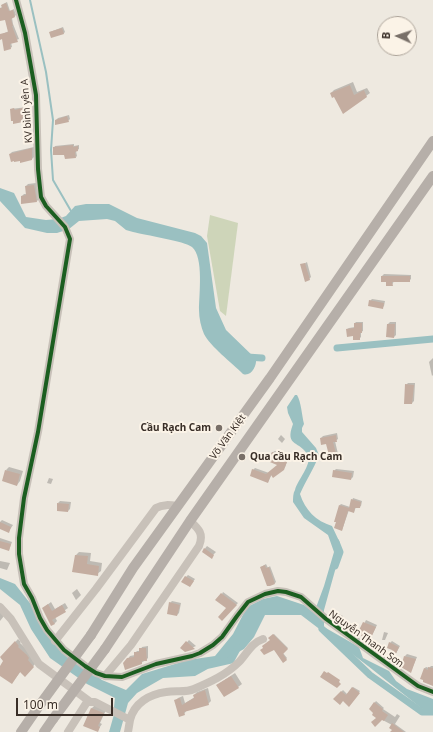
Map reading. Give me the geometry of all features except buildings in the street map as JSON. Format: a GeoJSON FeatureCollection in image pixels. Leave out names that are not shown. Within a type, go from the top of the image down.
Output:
{"type":"FeatureCollection","features":[{"type":"Feature","properties":{"kind":"main road","name":"Võ Văn Kiệt"},"geometry":{"type":"LineString","coordinates":[[21,732],[91,635],[133,568],[270,378],[433,142]]}},
{"type":"Feature","properties":{"kind":"main road","name":"Võ Văn Kiệt"},"geometry":{"type":"LineString","coordinates":[[44,732],[105,649],[190,521],[433,176]]}},
{"type":"Feature","properties":{"kind":"main road"},"geometry":{"type":"LineString","coordinates":[[356,254],[370,266]]}},
{"type":"Feature","properties":{"kind":"street","name":"KV bình yên A"},"geometry":{"type":"LineString","coordinates":[[16,0],[25,33],[36,95],[38,169],[41,198],[69,233]]}},
{"type":"Feature","properties":{"kind":"street","name":"Nguyễn Thanh Sơn"},"geometry":{"type":"LineString","coordinates":[[69,233],[70,246],[38,432],[24,498],[19,538],[19,554],[24,584],[34,601],[44,626],[55,641],[85,666],[96,673],[105,676],[122,677],[156,664],[200,653],[222,637],[248,602],[265,594],[278,591],[301,597],[326,620],[418,686],[433,692]]}},
{"type":"Feature","properties":{"kind":"street"},"geometry":{"type":"LineString","coordinates":[[55,641],[96,589],[156,508],[167,505],[178,506]]}},
{"type":"Feature","properties":{"kind":"street"},"geometry":{"type":"LineString","coordinates":[[105,676],[131,645],[199,546],[202,538],[201,532],[190,521]]}},
{"type":"Feature","properties":{"kind":"street"},"geometry":{"type":"LineString","coordinates":[[0,608],[12,619],[39,664],[89,701],[95,702],[127,719]]}},
{"type":"Feature","properties":{"kind":"street"},"geometry":{"type":"LineString","coordinates":[[128,732],[127,719],[136,707],[148,697],[167,692],[191,690],[211,682],[239,662],[255,643],[263,639]]}},
{"type":"Feature","properties":{"kind":"street"},"geometry":{"type":"LineString","coordinates":[[68,732],[85,704],[89,701]]}},
{"type":"Feature","properties":{"kind":"green space"},"geometry":{"type":"Polygon","coordinates":[[[210,215],[238,223],[226,316],[220,311],[207,236],[210,215]]]}},
{"type":"Feature","properties":{"kind":"water"},"geometry":{"type":"Polygon","coordinates":[[[0,188],[14,193],[26,217],[46,220],[58,219],[66,216],[75,206],[86,204],[109,204],[137,218],[195,233],[201,236],[207,243],[216,308],[226,330],[256,359],[256,365],[253,370],[249,374],[243,374],[216,349],[204,334],[199,313],[200,286],[198,259],[196,252],[192,247],[173,240],[126,230],[115,221],[107,219],[79,221],[69,229],[57,233],[47,233],[25,228],[0,201],[0,188]]]}},
{"type":"Feature","properties":{"kind":"water"},"geometry":{"type":"Polygon","coordinates":[[[295,395],[297,395],[298,398],[304,424],[302,432],[316,448],[319,455],[300,494],[308,510],[316,518],[332,526],[340,543],[336,567],[324,610],[324,627],[359,647],[363,658],[389,671],[396,681],[407,689],[433,699],[433,714],[430,715],[301,615],[265,615],[254,637],[244,649],[195,676],[163,678],[137,693],[128,703],[120,732],[109,732],[115,711],[115,698],[87,684],[50,658],[31,629],[20,605],[0,589],[0,578],[15,584],[33,607],[60,648],[102,680],[126,690],[142,674],[188,660],[215,656],[233,634],[247,607],[263,599],[277,596],[304,605],[314,613],[334,552],[328,535],[304,518],[293,502],[294,491],[309,459],[305,451],[294,443],[291,437],[293,424],[287,407],[295,395]]]}},
{"type":"Feature","properties":{"kind":"waterway"},"geometry":{"type":"LineString","coordinates":[[30,0],[46,72],[53,120],[51,150],[53,180],[71,211]]}},
{"type":"Feature","properties":{"kind":"waterway"},"geometry":{"type":"LineString","coordinates":[[337,348],[433,339]]}},
{"type":"Feature","properties":{"kind":"waterway"},"geometry":{"type":"LineString","coordinates":[[247,357],[262,358]]}},
{"type":"Feature","properties":{"kind":"waterway"},"geometry":{"type":"LineString","coordinates":[[335,566],[340,552],[336,542]]}},
{"type":"Feature","properties":{"kind":"waterway"},"geometry":{"type":"LineString","coordinates":[[322,629],[370,675],[422,712],[433,712]]}},
{"type":"Feature","properties":{"kind":"waterway"},"geometry":{"type":"LineString","coordinates":[[209,665],[231,660],[238,647]]}},
{"type":"Feature","properties":{"kind":"cycle path"},"geometry":{"type":"LineString","coordinates":[[16,0],[25,33],[36,95],[38,169],[41,197],[46,206],[65,227],[70,239],[38,432],[24,498],[19,538],[19,554],[24,584],[47,630],[64,650],[96,673],[105,676],[122,677],[156,664],[200,653],[222,637],[248,602],[265,594],[278,591],[286,592],[301,597],[326,619],[418,686],[433,692]]}},
{"type":"Feature","properties":{"kind":"place","name":"Cầu Rạch Cam"},"geometry":{"type":"Point","coordinates":[219,428]}},
{"type":"Feature","properties":{"kind":"place","name":"Qua cầu Rạch Cam"},"geometry":{"type":"Point","coordinates":[242,457]}}]}
